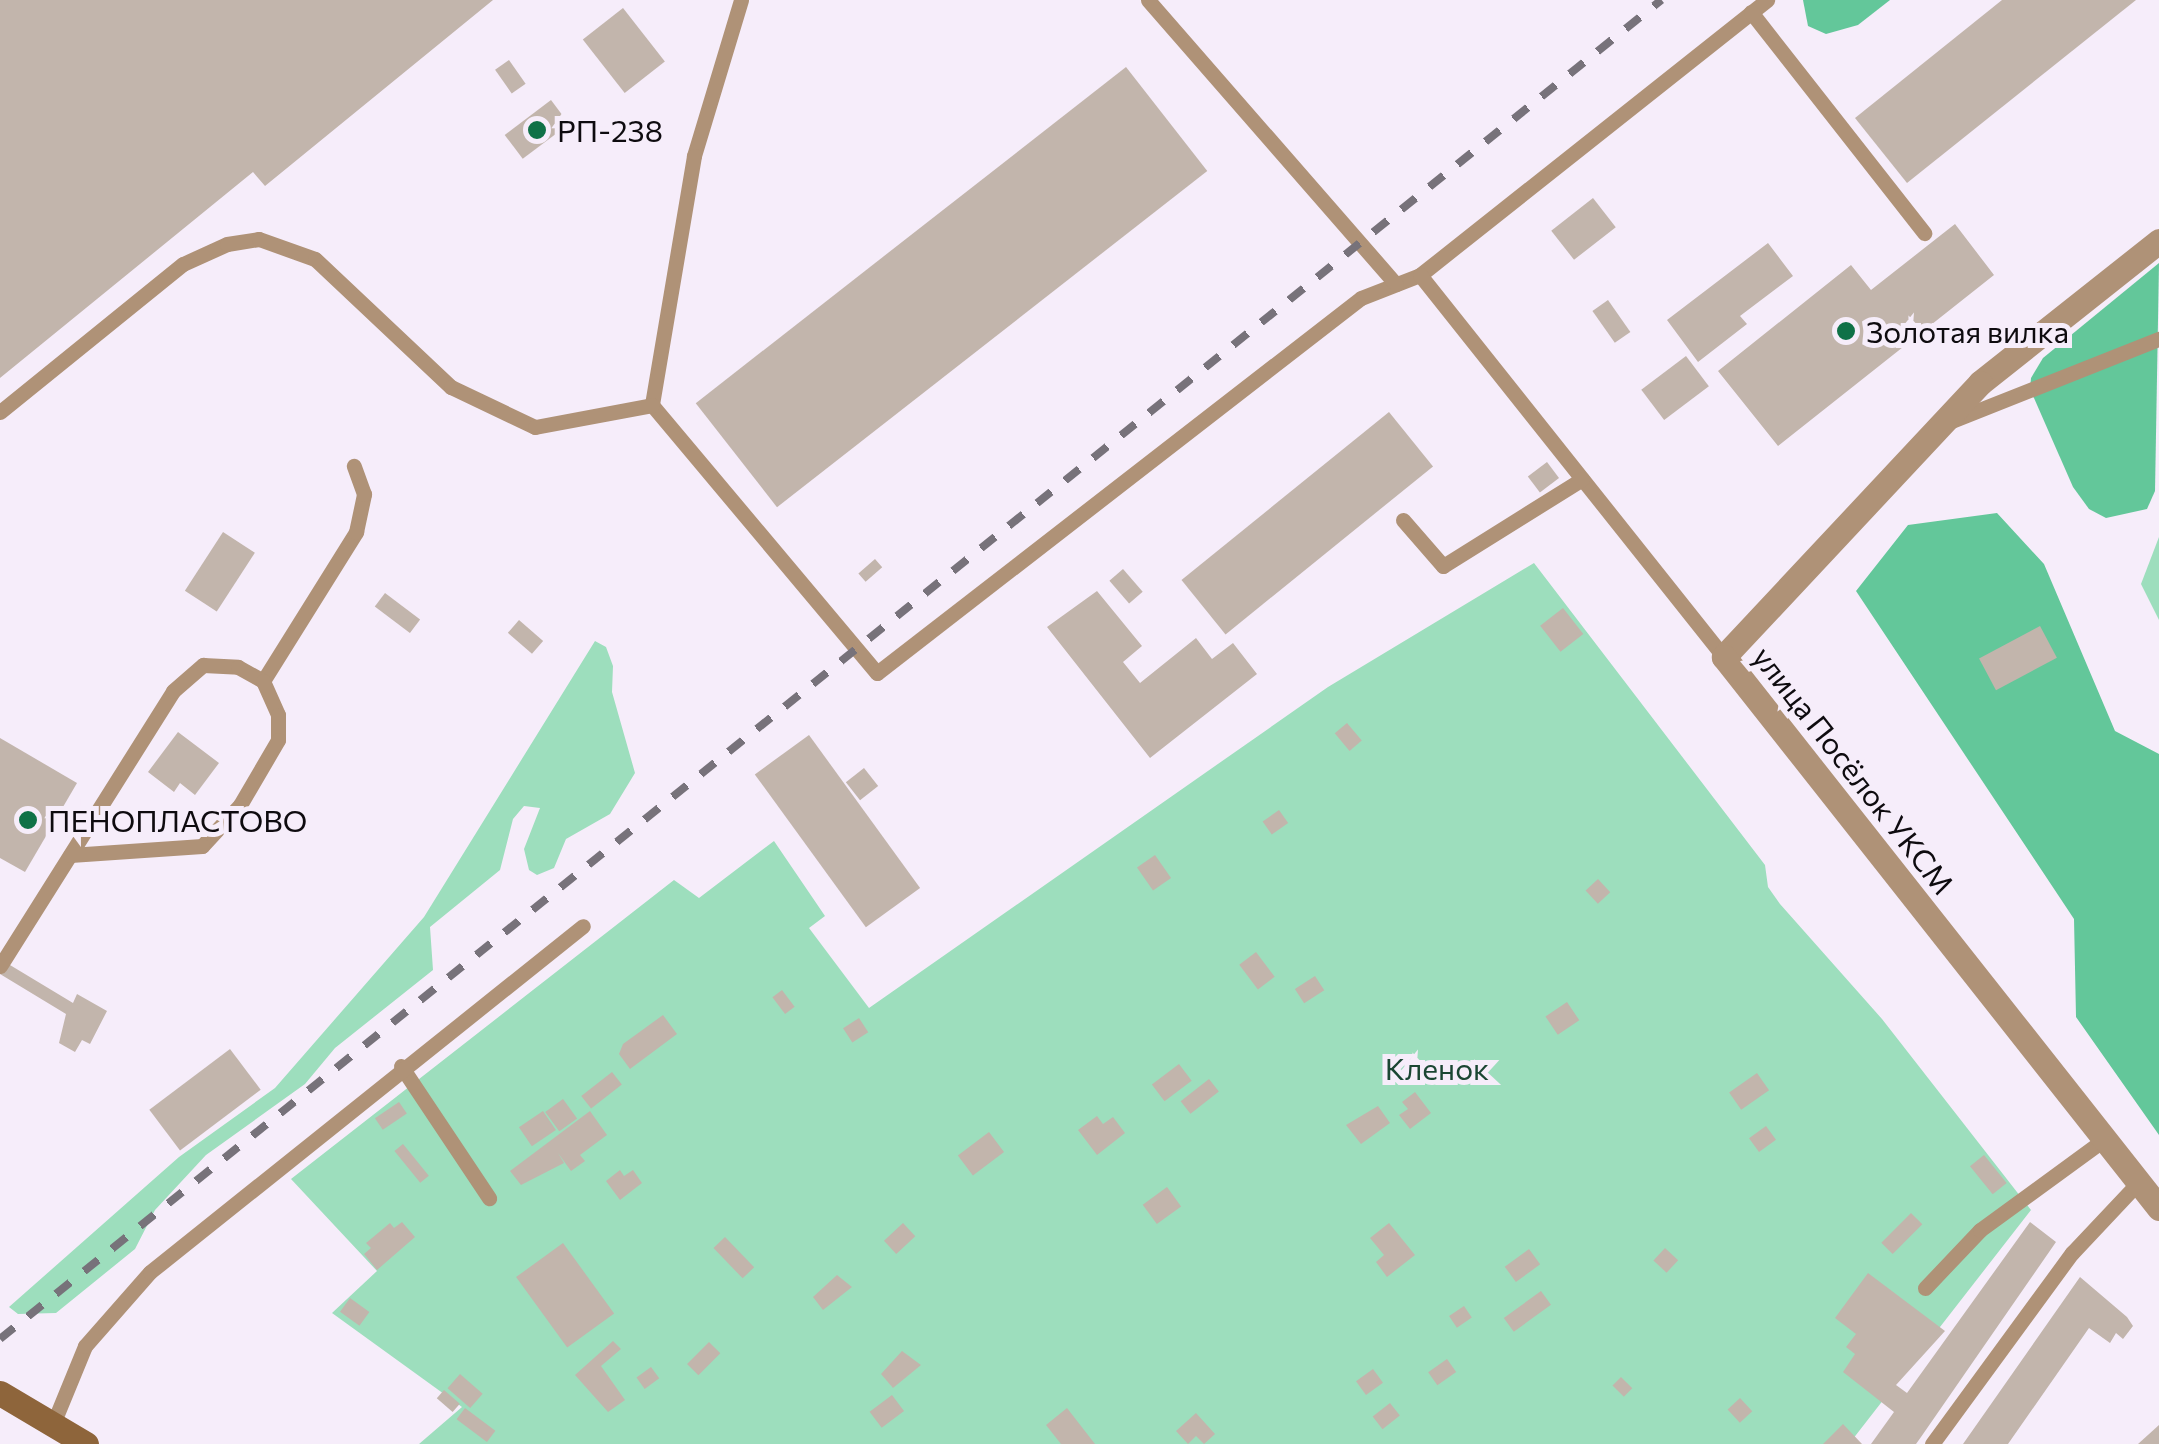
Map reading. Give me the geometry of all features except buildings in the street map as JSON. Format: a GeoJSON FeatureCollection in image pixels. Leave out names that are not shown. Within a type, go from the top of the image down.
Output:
{"type":"FeatureCollection","features":[{"type":"Feature","properties":{"kind":"main road"},"geometry":{"type":"LineString","coordinates":[[0,1393],[86,1444]]}},
{"type":"Feature","properties":{"kind":"street","name":"улица Посёлок УКСМ"},"geometry":{"type":"LineString","coordinates":[[2159,242],[1980,383],[1724,657],[2159,1208]]}},
{"type":"Feature","properties":{"kind":"lane"},"geometry":{"type":"LineString","coordinates":[[742,0],[694,156],[652,406],[877,673],[1361,298],[1420,275],[1767,0]]}},
{"type":"Feature","properties":{"kind":"lane"},"geometry":{"type":"LineString","coordinates":[[1148,0],[1396,284]]}},
{"type":"Feature","properties":{"kind":"lane"},"geometry":{"type":"LineString","coordinates":[[1752,12],[1924,234]]}},
{"type":"Feature","properties":{"kind":"lane"},"geometry":{"type":"LineString","coordinates":[[0,412],[182,264],[227,244],[259,240],[315,259],[451,387],[535,427],[652,406]]}},
{"type":"Feature","properties":{"kind":"lane"},"geometry":{"type":"LineString","coordinates":[[1420,275],[1724,657]]}},
{"type":"Feature","properties":{"kind":"lane"},"geometry":{"type":"LineString","coordinates":[[1945,424],[2159,339]]}},
{"type":"Feature","properties":{"kind":"lane"},"geometry":{"type":"LineString","coordinates":[[263,681],[356,532],[364,494],[354,466]]}},
{"type":"Feature","properties":{"kind":"lane"},"geometry":{"type":"LineString","coordinates":[[1403,520],[1443,566],[1582,478]]}},
{"type":"Feature","properties":{"kind":"lane"},"geometry":{"type":"LineString","coordinates":[[0,966],[173,690],[202,665],[238,667],[263,681],[278,715],[278,740],[240,804],[202,846],[70,856]]}},
{"type":"Feature","properties":{"kind":"lane"},"geometry":{"type":"LineString","coordinates":[[53,1424],[86,1346],[150,1272],[401,1066],[583,926]]}},
{"type":"Feature","properties":{"kind":"lane"},"geometry":{"type":"LineString","coordinates":[[401,1066],[489,1198]]}},
{"type":"Feature","properties":{"kind":"lane"},"geometry":{"type":"LineString","coordinates":[[1925,1288],[1980,1230],[2104,1139]]}},
{"type":"Feature","properties":{"kind":"lane"},"geometry":{"type":"LineString","coordinates":[[1932,1444],[2072,1253],[2139,1182]]}},
{"type":"Feature","properties":{"kind":"green space"},"geometry":{"type":"Polygon","coordinates":[[[1803,0],[1890,0],[1858,25],[1826,34],[1808,26],[1803,0]]]}},
{"type":"Feature","properties":{"kind":"green space"},"geometry":{"type":"Polygon","coordinates":[[[2159,263],[2155,491],[2147,509],[2106,518],[2089,509],[2073,487],[2030,389],[2031,378],[2043,358],[2159,263]]]}},
{"type":"Feature","properties":{"kind":"green space"},"geometry":{"type":"Polygon","coordinates":[[[1997,513],[2044,564],[2115,731],[2159,754],[2159,1135],[2076,1017],[2074,919],[1856,591],[1908,525],[1997,513]]]}},
{"type":"Feature","properties":{"kind":"green space"},"geometry":{"type":"Polygon","coordinates":[[[2159,537],[2159,620],[2141,584],[2159,537]]]}},
{"type":"Feature","properties":{"kind":"green space","name":"Кленок"},"geometry":{"type":"Polygon","coordinates":[[[1534,563],[1765,865],[1768,887],[1780,904],[1882,1019],[2031,1210],[1849,1444],[419,1444],[462,1407],[332,1313],[377,1271],[291,1179],[674,880],[699,898],[774,841],[825,916],[809,928],[869,1008],[1328,687],[1534,563]]]}},
{"type":"Feature","properties":{"kind":"green space"},"geometry":{"type":"Polygon","coordinates":[[[595,641],[606,647],[613,666],[612,692],[635,773],[610,814],[566,839],[554,868],[537,875],[529,870],[524,849],[540,808],[524,806],[513,819],[500,870],[430,927],[433,970],[335,1048],[305,1084],[206,1155],[155,1210],[135,1249],[56,1313],[18,1314],[9,1307],[179,1157],[275,1088],[424,917],[595,641]]]}},
{"type":"Feature","properties":{"kind":"railway"},"geometry":{"type":"LineString","coordinates":[[0,1339],[1661,0]]}},
{"type":"Feature","properties":{"kind":"place","name":"РП-238"},"geometry":{"type":"Point","coordinates":[537,130]}},
{"type":"Feature","properties":{"kind":"place","name":"Золотая вилка"},"geometry":{"type":"Point","coordinates":[1846,331]}},
{"type":"Feature","properties":{"kind":"place","name":"ПЕНОПЛАСТОВО"},"geometry":{"type":"Point","coordinates":[28,820]}}]}
